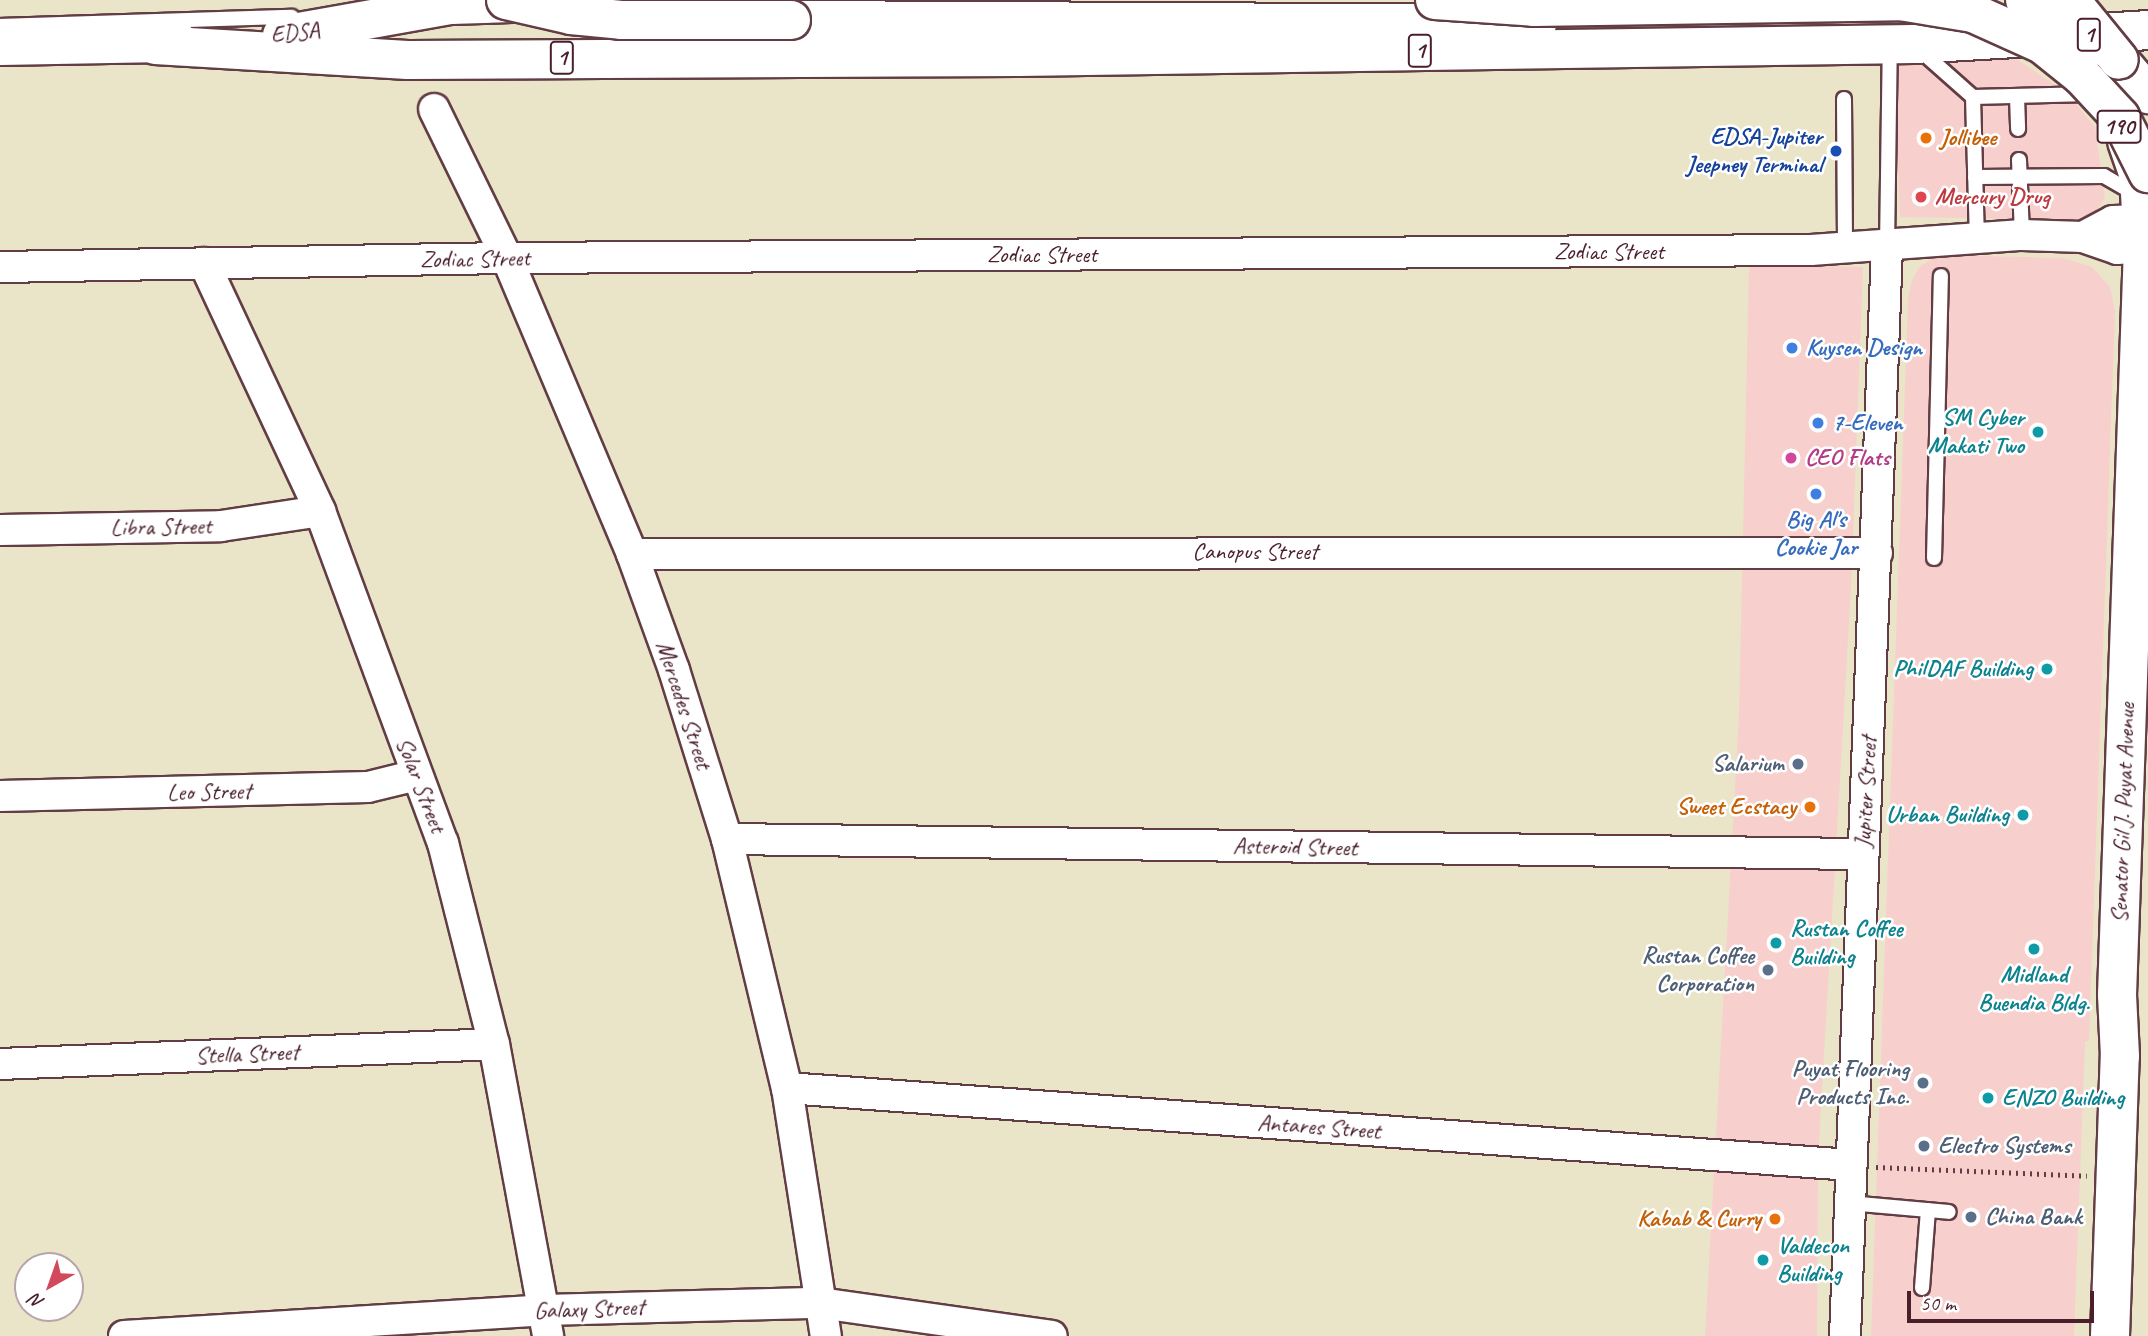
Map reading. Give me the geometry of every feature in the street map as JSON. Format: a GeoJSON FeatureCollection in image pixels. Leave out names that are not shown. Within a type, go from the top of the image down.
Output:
{"type":"FeatureCollection","features":[{"type":"Feature","properties":{"kind":"main road"},"geometry":{"type":"LineString","coordinates":[[506,0],[571,15],[691,23],[1019,18],[1590,24],[2148,14]]}},
{"type":"Feature","properties":{"kind":"main road","name":"EDSA"},"geometry":{"type":"LineString","coordinates":[[0,46],[155,45],[305,34],[451,5],[588,0]]}},
{"type":"Feature","properties":{"kind":"main road"},"geometry":{"type":"LineString","coordinates":[[1435,0],[1534,7],[1900,1],[1956,9],[2007,26],[2061,57],[2120,117],[2144,210]]}},
{"type":"Feature","properties":{"kind":"main road"},"geometry":{"type":"LineString","coordinates":[[2025,0],[2064,19],[2119,60]]}},
{"type":"Feature","properties":{"kind":"main road"},"geometry":{"type":"LineString","coordinates":[[2070,0],[2148,94]]}},
{"type":"Feature","properties":{"kind":"main road","name":"1"},"geometry":{"type":"LineString","coordinates":[[155,45],[408,60],[1017,57],[1902,44],[2031,39],[2148,30]]}},
{"type":"Feature","properties":{"kind":"main road","name":"Senator Gil J. Puyat Avenue"},"geometry":{"type":"LineString","coordinates":[[2031,39],[2096,94],[2133,152],[2144,210],[2144,301],[2117,995],[2120,1056],[2110,1336]]}},
{"type":"Feature","properties":{"kind":"main road"},"geometry":{"type":"LineString","coordinates":[[2120,1056],[2137,996],[2148,537]]}},
{"type":"Feature","properties":{"kind":"street","name":"Mercedes Street"},"geometry":{"type":"LineString","coordinates":[[434,109],[507,258],[632,554],[727,839],[788,1088],[826,1336]]}},
{"type":"Feature","properties":{"kind":"street","name":"Zodiac Street"},"geometry":{"type":"LineString","coordinates":[[0,267],[507,258],[1845,250],[2022,236],[2083,237],[2113,221],[2144,210]]}},
{"type":"Feature","properties":{"kind":"street","name":"Jupiter Street"},"geometry":{"type":"LineString","coordinates":[[1845,1336],[1887,248]]}},
{"type":"Feature","properties":{"kind":"street","name":"Solar Street"},"geometry":{"type":"LineString","coordinates":[[204,263],[320,511],[443,843],[494,1044],[546,1323]]}},
{"type":"Feature","properties":{"kind":"street","name":"Libra Street"},"geometry":{"type":"LineString","coordinates":[[0,530],[221,526],[320,511]]}},
{"type":"Feature","properties":{"kind":"street","name":"Canopus Street"},"geometry":{"type":"LineString","coordinates":[[632,554],[1877,553]]}},
{"type":"Feature","properties":{"kind":"street","name":"Leo Street"},"geometry":{"type":"LineString","coordinates":[[0,796],[368,787],[417,775]]}},
{"type":"Feature","properties":{"kind":"street","name":"Asteroid Street"},"geometry":{"type":"LineString","coordinates":[[727,839],[1863,854]]}},
{"type":"Feature","properties":{"kind":"street","name":"Stella Street"},"geometry":{"type":"LineString","coordinates":[[0,1064],[494,1044]]}},
{"type":"Feature","properties":{"kind":"street","name":"Antares Street"},"geometry":{"type":"LineString","coordinates":[[788,1088],[1851,1166]]}},
{"type":"Feature","properties":{"kind":"street","name":"Galaxy Street"},"geometry":{"type":"LineString","coordinates":[[124,1336],[546,1323],[821,1303],[1052,1336]]}},
{"type":"Feature","properties":{"kind":"lane"},"geometry":{"type":"LineString","coordinates":[[0,26],[303,17],[369,3]]}},
{"type":"Feature","properties":{"kind":"lane"},"geometry":{"type":"LineString","coordinates":[[1902,44],[1973,97],[2096,94]]}},
{"type":"Feature","properties":{"kind":"lane"},"geometry":{"type":"LineString","coordinates":[[1887,248],[1902,44]]}},
{"type":"Feature","properties":{"kind":"lane"},"geometry":{"type":"LineString","coordinates":[[1973,97],[1977,239]]}},
{"type":"Feature","properties":{"kind":"lane"},"geometry":{"type":"LineString","coordinates":[[2017,97],[2018,129]]}},
{"type":"Feature","properties":{"kind":"lane"},"geometry":{"type":"LineString","coordinates":[[1844,99],[1845,250]]}},
{"type":"Feature","properties":{"kind":"lane"},"geometry":{"type":"LineString","coordinates":[[2019,160],[2022,236]]}},
{"type":"Feature","properties":{"kind":"lane"},"geometry":{"type":"LineString","coordinates":[[1975,177],[2104,177],[2144,210]]}},
{"type":"Feature","properties":{"kind":"lane"},"geometry":{"type":"LineString","coordinates":[[1934,558],[1941,276]]}},
{"type":"Feature","properties":{"kind":"lane"},"geometry":{"type":"LineString","coordinates":[[1849,1203],[1949,1212]]}},
{"type":"Feature","properties":{"kind":"lane"},"geometry":{"type":"LineString","coordinates":[[1922,1288],[1928,1210]]}},
{"type":"Feature","properties":{"kind":"path"},"geometry":{"type":"LineString","coordinates":[[1851,1166],[2092,1176]]}},
{"type":"Feature","properties":{"kind":"shaded area"},"geometry":{"type":"Polygon","coordinates":[[[1894,57],[2015,58],[2067,93],[2095,127],[2105,198],[2095,213],[2081,220],[1900,217],[1894,57]]]}},
{"type":"Feature","properties":{"kind":"shaded area"},"geometry":{"type":"Polygon","coordinates":[[[1939,255],[2063,258],[2092,267],[2110,287],[2115,311],[2089,1041],[2085,1042],[2074,1336],[1871,1336],[1908,300],[1912,280],[1920,266],[1939,255]]]}},
{"type":"Feature","properties":{"kind":"shaded area"},"geometry":{"type":"Polygon","coordinates":[[[1749,265],[1863,267],[1851,589],[1818,1159],[1817,1336],[1705,1336],[1739,714],[1749,265]]]}},
{"type":"Feature","properties":{"kind":"place","name":"Jollibee"},"geometry":{"type":"Point","coordinates":[1926,138]}},
{"type":"Feature","properties":{"kind":"place","name":"EDSA-Jupiter Jeepney Terminal"},"geometry":{"type":"Point","coordinates":[1836,151]}},
{"type":"Feature","properties":{"kind":"place","name":"Mercury Drug"},"geometry":{"type":"Point","coordinates":[1921,197]}},
{"type":"Feature","properties":{"kind":"place","name":"Kuysen Design"},"geometry":{"type":"Point","coordinates":[1792,348]}},
{"type":"Feature","properties":{"kind":"place","name":"7-Eleven"},"geometry":{"type":"Point","coordinates":[1818,423]}},
{"type":"Feature","properties":{"kind":"place","name":"SM Cyber Makati Two"},"geometry":{"type":"Point","coordinates":[2038,432]}},
{"type":"Feature","properties":{"kind":"place","name":"CEO Flats"},"geometry":{"type":"Point","coordinates":[1791,458]}},
{"type":"Feature","properties":{"kind":"place","name":"Big Al's Cookie Jar"},"geometry":{"type":"Point","coordinates":[1816,494]}},
{"type":"Feature","properties":{"kind":"place","name":"PhilDAF Building"},"geometry":{"type":"Point","coordinates":[2047,669]}},
{"type":"Feature","properties":{"kind":"place","name":"Salarium"},"geometry":{"type":"Point","coordinates":[1798,764]}},
{"type":"Feature","properties":{"kind":"place","name":"Sweet Ecstacy"},"geometry":{"type":"Point","coordinates":[1810,807]}},
{"type":"Feature","properties":{"kind":"place","name":"Urban Building"},"geometry":{"type":"Point","coordinates":[2023,815]}},
{"type":"Feature","properties":{"kind":"place","name":"Rustan Coffee Building"},"geometry":{"type":"Point","coordinates":[1776,943]}},
{"type":"Feature","properties":{"kind":"place","name":"Midland Buendia Bldg."},"geometry":{"type":"Point","coordinates":[2034,949]}},
{"type":"Feature","properties":{"kind":"place","name":"Rustan Coffee Corporation"},"geometry":{"type":"Point","coordinates":[1768,970]}},
{"type":"Feature","properties":{"kind":"place","name":"Puyat Flooring Products Inc."},"geometry":{"type":"Point","coordinates":[1923,1083]}},
{"type":"Feature","properties":{"kind":"place","name":"ENZO Building"},"geometry":{"type":"Point","coordinates":[1988,1098]}},
{"type":"Feature","properties":{"kind":"place","name":"Electro Systems"},"geometry":{"type":"Point","coordinates":[1924,1146]}},
{"type":"Feature","properties":{"kind":"place","name":"China Bank"},"geometry":{"type":"Point","coordinates":[1971,1217]}},
{"type":"Feature","properties":{"kind":"place","name":"Kabab & Curry"},"geometry":{"type":"Point","coordinates":[1775,1219]}},
{"type":"Feature","properties":{"kind":"place","name":"Valdecon Building"},"geometry":{"type":"Point","coordinates":[1763,1260]}}]}
